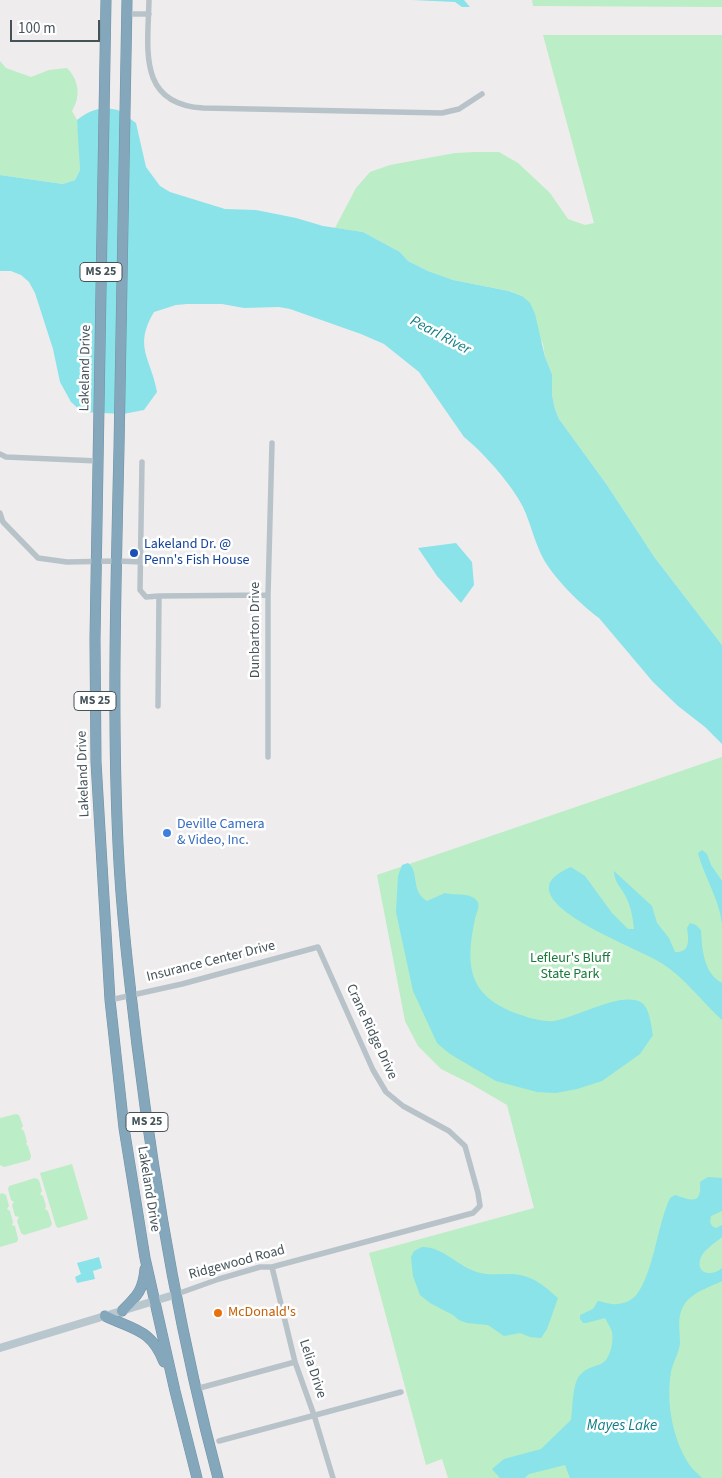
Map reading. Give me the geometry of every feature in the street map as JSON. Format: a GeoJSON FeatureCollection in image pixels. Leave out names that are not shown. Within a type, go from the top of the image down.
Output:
{"type":"FeatureCollection","features":[{"type":"Feature","properties":{"kind":"highway","name":"Lakeland Drive"},"geometry":{"type":"LineString","coordinates":[[106,0],[94,639],[96,762],[110,1000],[125,1136],[145,1258],[197,1478]]}},
{"type":"Feature","properties":{"kind":"highway","name":"Lakeland Drive"},"geometry":{"type":"LineString","coordinates":[[126,0],[115,642],[115,761],[122,903],[131,994],[155,1173],[196,1389],[218,1478]]}},
{"type":"Feature","properties":{"kind":"highway"},"geometry":{"type":"LineString","coordinates":[[122,1311],[138,1295],[144,1282],[145,1258]]}},
{"type":"Feature","properties":{"kind":"highway"},"geometry":{"type":"LineString","coordinates":[[105,1316],[138,1329],[153,1341],[160,1352],[175,1391]]}},
{"type":"Feature","properties":{"kind":"street"},"geometry":{"type":"LineString","coordinates":[[149,0],[148,56],[150,72],[163,93],[185,106],[203,108],[442,113],[459,109],[482,94]]}},
{"type":"Feature","properties":{"kind":"street"},"geometry":{"type":"LineString","coordinates":[[126,14],[148,14]]}},
{"type":"Feature","properties":{"kind":"street","name":"Dunbarton Drive"},"geometry":{"type":"LineString","coordinates":[[268,757],[268,595],[272,443]]}},
{"type":"Feature","properties":{"kind":"street"},"geometry":{"type":"LineString","coordinates":[[2,457],[98,461]]}},
{"type":"Feature","properties":{"kind":"street"},"geometry":{"type":"LineString","coordinates":[[142,462],[142,562],[140,590],[146,597],[268,595]]}},
{"type":"Feature","properties":{"kind":"street"},"geometry":{"type":"LineString","coordinates":[[0,513],[3,522],[38,558],[67,562],[116,560],[142,562]]}},
{"type":"Feature","properties":{"kind":"street"},"geometry":{"type":"LineString","coordinates":[[158,706],[159,596]]}},
{"type":"Feature","properties":{"kind":"street","name":"Insurance Center Drive"},"geometry":{"type":"LineString","coordinates":[[110,1000],[182,984],[318,948]]}},
{"type":"Feature","properties":{"kind":"street","name":"Crane Ridge Drive"},"geometry":{"type":"LineString","coordinates":[[318,948],[373,1070],[386,1092],[403,1106],[449,1131],[465,1146],[480,1206]]}},
{"type":"Feature","properties":{"kind":"street","name":"Ridgewood Road"},"geometry":{"type":"LineString","coordinates":[[0,1348],[155,1301],[219,1279],[260,1268],[272,1267],[473,1213],[480,1206]]}},
{"type":"Feature","properties":{"kind":"street","name":"Lelia Drive"},"geometry":{"type":"LineString","coordinates":[[272,1267],[295,1362],[314,1415],[333,1478]]}},
{"type":"Feature","properties":{"kind":"street"},"geometry":{"type":"LineString","coordinates":[[196,1389],[295,1362]]}},
{"type":"Feature","properties":{"kind":"street"},"geometry":{"type":"LineString","coordinates":[[219,1441],[401,1392]]}},
{"type":"Feature","properties":{"kind":"green space"},"geometry":{"type":"Polygon","coordinates":[[[532,0],[722,0],[722,7],[533,6],[532,0]]]}},
{"type":"Feature","properties":{"kind":"green space"},"geometry":{"type":"Polygon","coordinates":[[[543,35],[722,35],[722,645],[655,558],[607,485],[559,419],[552,395],[552,374],[545,357],[543,344],[522,296],[510,291],[453,280],[428,271],[408,261],[400,252],[363,232],[335,228],[356,188],[370,172],[390,165],[455,153],[477,152],[499,152],[518,163],[550,193],[568,219],[585,225],[594,223],[543,35]]]}},
{"type":"Feature","properties":{"kind":"green space"},"geometry":{"type":"Polygon","coordinates":[[[0,61],[6,68],[31,77],[49,70],[67,68],[71,73],[76,83],[78,94],[72,111],[77,120],[79,135],[80,170],[75,180],[63,184],[0,175],[0,61]]]}},
{"type":"Feature","properties":{"kind":"green space","name":"Lefleur's Bluff State Park"},"geometry":{"type":"Polygon","coordinates":[[[722,757],[722,1478],[448,1478],[442,1459],[426,1465],[369,1253],[534,1208],[507,1105],[441,1069],[418,1046],[405,1021],[377,875],[722,757]]]}},
{"type":"Feature","properties":{"kind":"green space"},"geometry":{"type":"Polygon","coordinates":[[[19,1115],[23,1126],[21,1129],[24,1131],[26,1144],[31,1156],[30,1160],[4,1167],[0,1165],[0,1118],[19,1115]]]}},
{"type":"Feature","properties":{"kind":"green space"},"geometry":{"type":"Polygon","coordinates":[[[72,1164],[88,1219],[58,1228],[40,1173],[72,1164]]]}},
{"type":"Feature","properties":{"kind":"green space"},"geometry":{"type":"Polygon","coordinates":[[[35,1178],[39,1180],[42,1191],[40,1194],[43,1196],[45,1209],[48,1211],[52,1224],[50,1227],[24,1235],[21,1233],[17,1221],[19,1217],[15,1216],[12,1205],[14,1202],[11,1200],[8,1189],[9,1186],[35,1178]]]}},
{"type":"Feature","properties":{"kind":"green space"},"geometry":{"type":"Polygon","coordinates":[[[0,1194],[6,1195],[9,1206],[7,1209],[10,1211],[12,1225],[15,1226],[18,1239],[17,1242],[0,1247],[0,1194]]]}},
{"type":"Feature","properties":{"kind":"water"},"geometry":{"type":"Polygon","coordinates":[[[412,0],[464,0],[470,7],[462,7],[455,2],[412,0]]]}},
{"type":"Feature","properties":{"kind":"water","name":"Pearl River"},"geometry":{"type":"Polygon","coordinates":[[[106,108],[118,110],[136,123],[146,167],[160,186],[170,192],[225,209],[256,210],[296,218],[323,226],[363,232],[400,252],[408,261],[428,271],[453,280],[509,291],[522,296],[530,303],[535,314],[545,357],[552,374],[552,395],[559,419],[607,485],[655,558],[722,645],[722,744],[653,682],[599,618],[555,576],[541,554],[523,507],[505,479],[489,460],[464,437],[419,372],[384,344],[290,309],[279,307],[244,308],[222,304],[176,305],[154,312],[148,324],[145,334],[145,352],[157,392],[144,410],[123,414],[82,412],[71,402],[60,382],[53,349],[35,293],[29,282],[21,275],[11,271],[0,271],[0,175],[63,184],[75,180],[80,170],[77,120],[91,111],[106,108]]]}},
{"type":"Feature","properties":{"kind":"water"},"geometry":{"type":"Polygon","coordinates":[[[456,543],[472,562],[474,585],[461,603],[437,576],[418,548],[456,543]]]}},
{"type":"Feature","properties":{"kind":"water"},"geometry":{"type":"Polygon","coordinates":[[[702,850],[707,854],[711,865],[722,881],[722,924],[715,897],[698,853],[702,850]]]}},
{"type":"Feature","properties":{"kind":"water"},"geometry":{"type":"Polygon","coordinates":[[[408,863],[414,871],[419,892],[427,901],[445,893],[471,896],[477,901],[478,907],[470,953],[471,968],[475,980],[482,991],[492,1001],[524,1016],[554,1021],[612,1002],[634,1000],[642,1003],[647,1009],[653,1035],[640,1054],[602,1081],[556,1093],[537,1092],[496,1081],[450,1054],[437,1043],[413,991],[396,912],[398,876],[402,865],[408,863]]]}},
{"type":"Feature","properties":{"kind":"water"},"geometry":{"type":"Polygon","coordinates":[[[571,867],[585,876],[612,913],[628,929],[634,929],[629,905],[616,881],[614,871],[652,906],[657,923],[669,938],[675,952],[680,952],[686,948],[688,941],[687,928],[690,923],[696,925],[701,930],[703,952],[707,967],[716,979],[722,983],[722,1020],[679,977],[663,964],[596,931],[577,920],[562,908],[552,897],[549,886],[555,877],[571,867]]]}},
{"type":"Feature","properties":{"kind":"water","name":"Mayes Lake"},"geometry":{"type":"Polygon","coordinates":[[[708,1177],[722,1178],[722,1211],[711,1216],[710,1222],[716,1228],[722,1225],[722,1237],[703,1254],[699,1263],[702,1270],[709,1273],[722,1268],[722,1281],[694,1295],[683,1307],[679,1322],[680,1343],[671,1372],[669,1395],[677,1441],[688,1463],[702,1478],[570,1478],[565,1465],[529,1474],[525,1478],[500,1478],[492,1469],[504,1459],[541,1449],[571,1420],[577,1379],[585,1371],[604,1362],[609,1355],[612,1336],[605,1318],[583,1323],[580,1315],[593,1309],[598,1301],[620,1304],[635,1296],[648,1273],[670,1198],[675,1195],[690,1199],[697,1198],[700,1182],[708,1177]]]}},
{"type":"Feature","properties":{"kind":"water"},"geometry":{"type":"Polygon","coordinates":[[[422,1247],[443,1253],[479,1273],[516,1274],[530,1278],[547,1288],[558,1298],[547,1329],[541,1338],[530,1337],[520,1333],[504,1336],[488,1325],[467,1323],[459,1320],[430,1303],[420,1295],[413,1276],[411,1257],[414,1251],[422,1247]]]}},
{"type":"Feature","properties":{"kind":"water"},"geometry":{"type":"Polygon","coordinates":[[[99,1257],[102,1268],[93,1271],[95,1279],[77,1283],[75,1277],[81,1274],[77,1263],[99,1257]]]}},
{"type":"Feature","properties":{"kind":"place","name":"Lakeland Dr. @ Penn's Fish House"},"geometry":{"type":"Point","coordinates":[134,553]}},
{"type":"Feature","properties":{"kind":"place","name":"Deville Camera & Video, Inc."},"geometry":{"type":"Point","coordinates":[167,833]}},
{"type":"Feature","properties":{"kind":"place","name":"McDonald's"},"geometry":{"type":"Point","coordinates":[218,1313]}}]}
